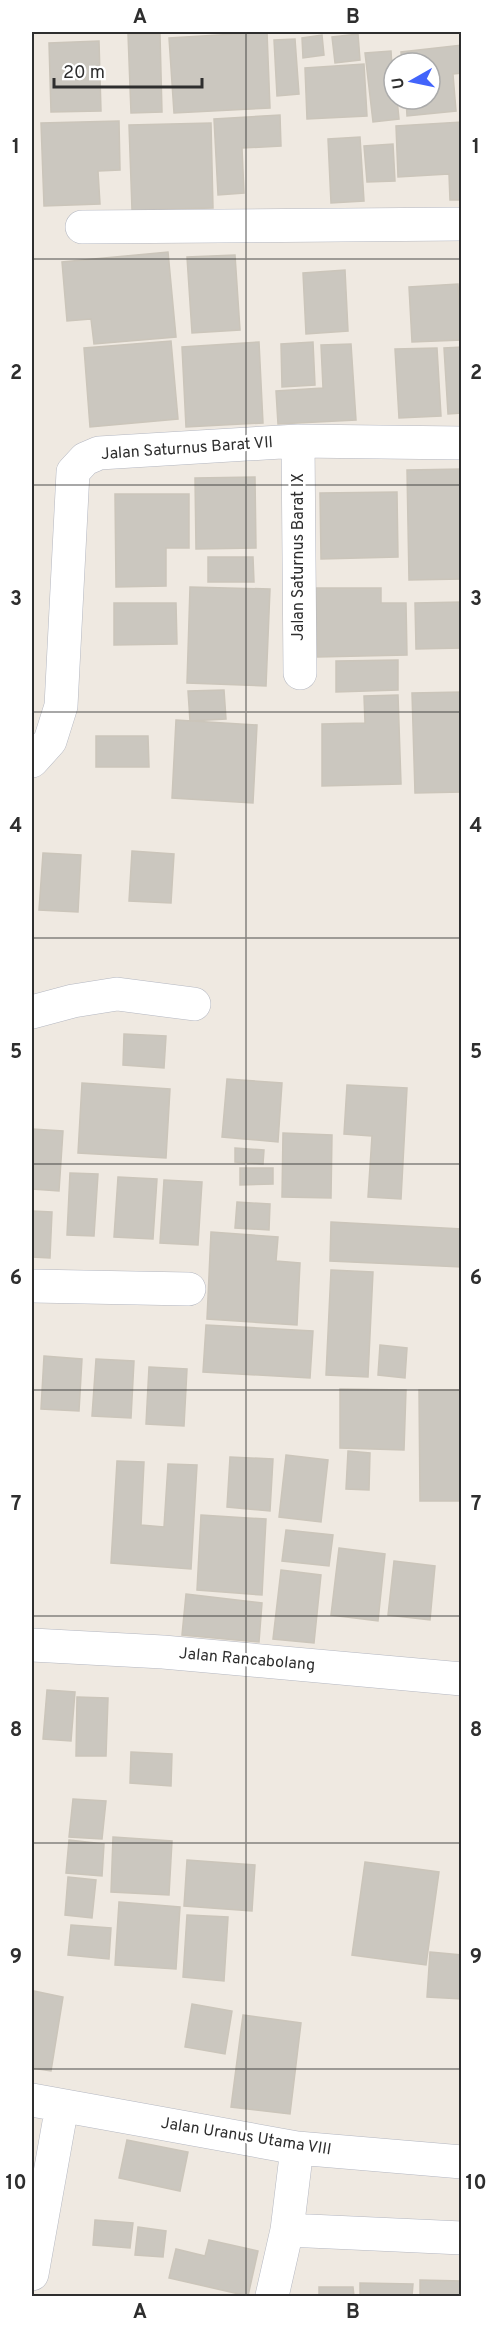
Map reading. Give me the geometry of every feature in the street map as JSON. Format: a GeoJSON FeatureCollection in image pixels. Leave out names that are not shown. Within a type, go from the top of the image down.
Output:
{"type":"FeatureCollection","features":[{"type":"Feature","properties":{"kind":"street"},"geometry":{"type":"LineString","coordinates":[[82,227],[462,224]]}},
{"type":"Feature","properties":{"kind":"street","name":"Jalan Saturnus Barat VII"},"geometry":{"type":"LineString","coordinates":[[32,761],[50,741],[61,706],[73,472],[85,459],[99,453],[298,441],[462,444]]}},
{"type":"Feature","properties":{"kind":"street","name":"Jalan Saturnus Barat IX"},"geometry":{"type":"LineString","coordinates":[[298,441],[300,673]]}},
{"type":"Feature","properties":{"kind":"street"},"geometry":{"type":"LineString","coordinates":[[32,1012],[73,1001],[117,994],[194,1004]]}},
{"type":"Feature","properties":{"kind":"street"},"geometry":{"type":"LineString","coordinates":[[32,1286],[189,1289]]}},
{"type":"Feature","properties":{"kind":"street","name":"Jalan Rancabolang"},"geometry":{"type":"LineString","coordinates":[[32,1644],[163,1652],[462,1680]]}},
{"type":"Feature","properties":{"kind":"street"},"geometry":{"type":"LineString","coordinates":[[32,2274],[47,2103]]}},
{"type":"Feature","properties":{"kind":"street","name":"Jalan Uranus Utama VIII"},"geometry":{"type":"LineString","coordinates":[[47,2103],[297,2148],[462,2162]]}},
{"type":"Feature","properties":{"kind":"street"},"geometry":{"type":"LineString","coordinates":[[272,2296],[287,2230],[297,2148]]}},
{"type":"Feature","properties":{"kind":"street"},"geometry":{"type":"LineString","coordinates":[[287,2230],[462,2238]]}},
{"type":"Feature","properties":{"kind":"building"},"geometry":{"type":"Polygon","coordinates":[[[267,32],[270,108],[174,113],[169,38],[267,32]]]}},
{"type":"Feature","properties":{"kind":"building"},"geometry":{"type":"Polygon","coordinates":[[[128,34],[160,34],[162,112],[131,113],[128,34]]]}},
{"type":"Feature","properties":{"kind":"building"},"geometry":{"type":"Polygon","coordinates":[[[358,34],[360,60],[335,63],[332,37],[358,34]]]}},
{"type":"Feature","properties":{"kind":"building"},"geometry":{"type":"Polygon","coordinates":[[[322,35],[324,55],[303,58],[302,38],[322,35]]]}},
{"type":"Feature","properties":{"kind":"building"},"geometry":{"type":"Polygon","coordinates":[[[295,39],[299,94],[277,96],[274,40],[295,39]]]}},
{"type":"Feature","properties":{"kind":"building"},"geometry":{"type":"Polygon","coordinates":[[[99,41],[101,111],[51,112],[49,43],[99,41]]]}},
{"type":"Feature","properties":{"kind":"building"},"geometry":{"type":"Polygon","coordinates":[[[462,45],[462,73],[453,74],[456,111],[407,116],[407,111],[442,111],[442,51],[410,51],[462,45]]]}},
{"type":"Feature","properties":{"kind":"building"},"geometry":{"type":"Polygon","coordinates":[[[382,52],[382,111],[398,111],[399,119],[373,122],[365,53],[382,52]]]}},
{"type":"Feature","properties":{"kind":"building"},"geometry":{"type":"Polygon","coordinates":[[[364,64],[367,116],[307,119],[305,68],[364,64]]]}},
{"type":"Feature","properties":{"kind":"building"},"geometry":{"type":"Polygon","coordinates":[[[280,115],[281,146],[242,148],[244,193],[218,195],[214,119],[280,115]]]}},
{"type":"Feature","properties":{"kind":"building"},"geometry":{"type":"Polygon","coordinates":[[[119,121],[120,170],[98,171],[100,204],[44,206],[41,123],[119,121]]]}},
{"type":"Feature","properties":{"kind":"building"},"geometry":{"type":"Polygon","coordinates":[[[462,122],[462,200],[450,200],[449,174],[398,177],[396,126],[462,122]]]}},
{"type":"Feature","properties":{"kind":"building"},"geometry":{"type":"Polygon","coordinates":[[[211,123],[213,208],[132,210],[129,125],[211,123]]]}},
{"type":"Feature","properties":{"kind":"building"},"geometry":{"type":"Polygon","coordinates":[[[360,137],[364,201],[331,203],[328,139],[360,137]]]}},
{"type":"Feature","properties":{"kind":"building"},"geometry":{"type":"Polygon","coordinates":[[[393,144],[395,181],[367,182],[364,146],[393,144]]]}},
{"type":"Feature","properties":{"kind":"building"},"geometry":{"type":"Polygon","coordinates":[[[168,252],[176,337],[94,344],[91,319],[67,321],[62,262],[168,252]]]}},
{"type":"Feature","properties":{"kind":"building"},"geometry":{"type":"Polygon","coordinates":[[[235,255],[240,330],[192,333],[187,257],[235,255]]]}},
{"type":"Feature","properties":{"kind":"building"},"geometry":{"type":"Polygon","coordinates":[[[345,270],[348,331],[306,334],[303,273],[345,270]]]}},
{"type":"Feature","properties":{"kind":"building"},"geometry":{"type":"Polygon","coordinates":[[[458,284],[462,340],[412,342],[409,287],[458,284]]]}},
{"type":"Feature","properties":{"kind":"building"},"geometry":{"type":"Polygon","coordinates":[[[171,341],[178,419],[90,427],[84,348],[171,341]]]}},
{"type":"Feature","properties":{"kind":"building"},"geometry":{"type":"Polygon","coordinates":[[[259,342],[263,423],[186,427],[182,347],[259,342]]]}},
{"type":"Feature","properties":{"kind":"building"},"geometry":{"type":"Polygon","coordinates":[[[313,342],[315,385],[282,387],[281,344],[313,342]]]}},
{"type":"Feature","properties":{"kind":"building"},"geometry":{"type":"Polygon","coordinates":[[[351,344],[356,420],[278,424],[276,391],[323,388],[321,345],[351,344]]]}},
{"type":"Feature","properties":{"kind":"building"},"geometry":{"type":"Polygon","coordinates":[[[462,347],[462,413],[448,414],[444,348],[462,347]]]}},
{"type":"Feature","properties":{"kind":"building"},"geometry":{"type":"Polygon","coordinates":[[[437,348],[441,416],[399,418],[395,349],[437,348]]]}},
{"type":"Feature","properties":{"kind":"building"},"geometry":{"type":"Polygon","coordinates":[[[462,469],[462,579],[409,580],[407,470],[462,469]]]}},
{"type":"Feature","properties":{"kind":"building"},"geometry":{"type":"Polygon","coordinates":[[[255,477],[256,548],[196,549],[195,478],[255,477]]]}},
{"type":"Feature","properties":{"kind":"building"},"geometry":{"type":"Polygon","coordinates":[[[397,492],[398,557],[321,559],[320,493],[397,492]]]}},
{"type":"Feature","properties":{"kind":"building"},"geometry":{"type":"Polygon","coordinates":[[[115,494],[189,494],[189,548],[166,548],[166,586],[116,587],[115,494]]]}},
{"type":"Feature","properties":{"kind":"building"},"geometry":{"type":"Polygon","coordinates":[[[208,557],[253,557],[254,582],[208,582],[208,557]]]}},
{"type":"Feature","properties":{"kind":"building"},"geometry":{"type":"Polygon","coordinates":[[[190,587],[270,589],[266,686],[187,683],[190,587]]]}},
{"type":"Feature","properties":{"kind":"building"},"geometry":{"type":"Polygon","coordinates":[[[316,588],[381,588],[381,603],[406,603],[407,655],[317,657],[316,588]]]}},
{"type":"Feature","properties":{"kind":"building"},"geometry":{"type":"Polygon","coordinates":[[[462,602],[462,648],[416,649],[415,603],[462,602]]]}},
{"type":"Feature","properties":{"kind":"building"},"geometry":{"type":"Polygon","coordinates":[[[114,603],[176,603],[177,644],[114,645],[114,603]]]}},
{"type":"Feature","properties":{"kind":"building"},"geometry":{"type":"Polygon","coordinates":[[[398,660],[398,690],[336,692],[336,661],[398,660]]]}},
{"type":"Feature","properties":{"kind":"building"},"geometry":{"type":"Polygon","coordinates":[[[224,690],[226,719],[190,721],[188,691],[224,690]]]}},
{"type":"Feature","properties":{"kind":"building"},"geometry":{"type":"Polygon","coordinates":[[[462,692],[462,792],[415,793],[412,693],[462,692]]]}},
{"type":"Feature","properties":{"kind":"building"},"geometry":{"type":"Polygon","coordinates":[[[398,695],[401,784],[322,786],[322,724],[365,723],[364,696],[398,695]]]}},
{"type":"Feature","properties":{"kind":"building"},"geometry":{"type":"Polygon","coordinates":[[[176,720],[257,725],[253,803],[172,798],[176,720]]]}},
{"type":"Feature","properties":{"kind":"building"},"geometry":{"type":"Polygon","coordinates":[[[96,736],[148,736],[149,767],[96,767],[96,736]]]}},
{"type":"Feature","properties":{"kind":"building"},"geometry":{"type":"Polygon","coordinates":[[[132,851],[174,854],[171,903],[129,901],[132,851]]]}},
{"type":"Feature","properties":{"kind":"building"},"geometry":{"type":"Polygon","coordinates":[[[43,853],[81,855],[78,912],[39,910],[43,853]]]}},
{"type":"Feature","properties":{"kind":"building"},"geometry":{"type":"Polygon","coordinates":[[[124,1034],[166,1036],[164,1068],[123,1065],[124,1034]]]}},
{"type":"Feature","properties":{"kind":"building"},"geometry":{"type":"Polygon","coordinates":[[[227,1079],[282,1083],[278,1142],[222,1137],[227,1079]]]}},
{"type":"Feature","properties":{"kind":"building"},"geometry":{"type":"Polygon","coordinates":[[[82,1083],[170,1089],[166,1158],[78,1153],[82,1083]]]}},
{"type":"Feature","properties":{"kind":"building"},"geometry":{"type":"Polygon","coordinates":[[[347,1085],[407,1088],[401,1199],[368,1197],[372,1136],[344,1134],[347,1085]]]}},
{"type":"Feature","properties":{"kind":"building"},"geometry":{"type":"Polygon","coordinates":[[[32,1129],[63,1131],[59,1191],[32,1189],[32,1129]]]}},
{"type":"Feature","properties":{"kind":"building"},"geometry":{"type":"Polygon","coordinates":[[[283,1133],[332,1135],[331,1198],[282,1197],[283,1133]]]}},
{"type":"Feature","properties":{"kind":"building"},"geometry":{"type":"Polygon","coordinates":[[[235,1148],[264,1150],[263,1164],[235,1162],[235,1148]]]}},
{"type":"Feature","properties":{"kind":"building"},"geometry":{"type":"Polygon","coordinates":[[[240,1168],[273,1168],[273,1184],[240,1185],[240,1168]]]}},
{"type":"Feature","properties":{"kind":"building"},"geometry":{"type":"Polygon","coordinates":[[[70,1173],[98,1174],[94,1236],[67,1235],[70,1173]]]}},
{"type":"Feature","properties":{"kind":"building"},"geometry":{"type":"Polygon","coordinates":[[[118,1177],[157,1179],[153,1239],[114,1237],[118,1177]]]}},
{"type":"Feature","properties":{"kind":"building"},"geometry":{"type":"Polygon","coordinates":[[[164,1180],[202,1182],[198,1245],[160,1243],[164,1180]]]}},
{"type":"Feature","properties":{"kind":"building"},"geometry":{"type":"Polygon","coordinates":[[[237,1202],[270,1204],[269,1230],[235,1228],[237,1202]]]}},
{"type":"Feature","properties":{"kind":"building"},"geometry":{"type":"Polygon","coordinates":[[[32,1211],[52,1212],[50,1258],[32,1257],[32,1211]]]}},
{"type":"Feature","properties":{"kind":"building"},"geometry":{"type":"Polygon","coordinates":[[[331,1222],[462,1229],[462,1267],[330,1261],[331,1222]]]}},
{"type":"Feature","properties":{"kind":"building"},"geometry":{"type":"Polygon","coordinates":[[[211,1232],[278,1237],[276,1261],[300,1263],[297,1325],[207,1319],[211,1232]]]}},
{"type":"Feature","properties":{"kind":"building"},"geometry":{"type":"Polygon","coordinates":[[[331,1270],[373,1272],[368,1377],[326,1375],[331,1270]]]}},
{"type":"Feature","properties":{"kind":"building"},"geometry":{"type":"Polygon","coordinates":[[[206,1325],[313,1331],[310,1378],[203,1372],[206,1325]]]}},
{"type":"Feature","properties":{"kind":"building"},"geometry":{"type":"Polygon","coordinates":[[[380,1345],[407,1348],[405,1378],[378,1375],[380,1345]]]}},
{"type":"Feature","properties":{"kind":"building"},"geometry":{"type":"Polygon","coordinates":[[[44,1356],[82,1359],[79,1411],[41,1409],[44,1356]]]}},
{"type":"Feature","properties":{"kind":"building"},"geometry":{"type":"Polygon","coordinates":[[[96,1359],[134,1361],[131,1418],[92,1416],[96,1359]]]}},
{"type":"Feature","properties":{"kind":"building"},"geometry":{"type":"Polygon","coordinates":[[[149,1367],[187,1369],[184,1426],[146,1424],[149,1367]]]}},
{"type":"Feature","properties":{"kind":"building"},"geometry":{"type":"Polygon","coordinates":[[[340,1389],[406,1390],[404,1450],[340,1448],[340,1389]]]}},
{"type":"Feature","properties":{"kind":"building"},"geometry":{"type":"Polygon","coordinates":[[[419,1390],[462,1390],[462,1501],[420,1501],[419,1390]]]}},
{"type":"Feature","properties":{"kind":"building"},"geometry":{"type":"Polygon","coordinates":[[[348,1451],[370,1453],[369,1490],[346,1489],[348,1451]]]}},
{"type":"Feature","properties":{"kind":"building"},"geometry":{"type":"Polygon","coordinates":[[[286,1455],[328,1460],[321,1522],[279,1517],[286,1455]]]}},
{"type":"Feature","properties":{"kind":"building"},"geometry":{"type":"Polygon","coordinates":[[[230,1457],[273,1459],[270,1511],[227,1507],[230,1457]]]}},
{"type":"Feature","properties":{"kind":"building"},"geometry":{"type":"Polygon","coordinates":[[[117,1461],[144,1462],[141,1525],[164,1527],[168,1464],[197,1465],[191,1569],[111,1563],[117,1461]]]}},
{"type":"Feature","properties":{"kind":"building"},"geometry":{"type":"Polygon","coordinates":[[[201,1515],[266,1519],[262,1595],[197,1590],[201,1515]]]}},
{"type":"Feature","properties":{"kind":"building"},"geometry":{"type":"Polygon","coordinates":[[[286,1530],[333,1535],[329,1566],[282,1561],[286,1530]]]}},
{"type":"Feature","properties":{"kind":"building"},"geometry":{"type":"Polygon","coordinates":[[[339,1548],[385,1554],[378,1621],[331,1615],[339,1548]]]}},
{"type":"Feature","properties":{"kind":"building"},"geometry":{"type":"Polygon","coordinates":[[[394,1561],[435,1566],[430,1620],[388,1615],[394,1561]]]}},
{"type":"Feature","properties":{"kind":"building"},"geometry":{"type":"Polygon","coordinates":[[[281,1570],[321,1575],[314,1643],[273,1639],[281,1570]]]}},
{"type":"Feature","properties":{"kind":"building"},"geometry":{"type":"Polygon","coordinates":[[[186,1594],[262,1603],[259,1642],[182,1635],[186,1594]]]}},
{"type":"Feature","properties":{"kind":"building"},"geometry":{"type":"Polygon","coordinates":[[[47,1690],[75,1692],[71,1741],[43,1739],[47,1690]]]}},
{"type":"Feature","properties":{"kind":"building"},"geometry":{"type":"Polygon","coordinates":[[[77,1697],[108,1698],[106,1756],[76,1756],[77,1697]]]}},
{"type":"Feature","properties":{"kind":"building"},"geometry":{"type":"Polygon","coordinates":[[[131,1752],[172,1754],[171,1786],[130,1783],[131,1752]]]}},
{"type":"Feature","properties":{"kind":"building"},"geometry":{"type":"Polygon","coordinates":[[[73,1799],[106,1801],[102,1839],[69,1837],[73,1799]]]}},
{"type":"Feature","properties":{"kind":"building"},"geometry":{"type":"Polygon","coordinates":[[[113,1837],[172,1841],[169,1895],[111,1892],[113,1837]]]}},
{"type":"Feature","properties":{"kind":"building"},"geometry":{"type":"Polygon","coordinates":[[[69,1840],[104,1844],[102,1876],[66,1873],[69,1840]]]}},
{"type":"Feature","properties":{"kind":"building"},"geometry":{"type":"Polygon","coordinates":[[[187,1860],[255,1865],[252,1911],[184,1906],[187,1860]]]}},
{"type":"Feature","properties":{"kind":"building"},"geometry":{"type":"Polygon","coordinates":[[[365,1862],[439,1872],[426,1965],[352,1955],[365,1862]]]}},
{"type":"Feature","properties":{"kind":"building"},"geometry":{"type":"Polygon","coordinates":[[[68,1877],[96,1880],[92,1918],[65,1915],[68,1877]]]}},
{"type":"Feature","properties":{"kind":"building"},"geometry":{"type":"Polygon","coordinates":[[[119,1902],[180,1907],[176,1969],[115,1965],[119,1902]]]}},
{"type":"Feature","properties":{"kind":"building"},"geometry":{"type":"Polygon","coordinates":[[[187,1915],[228,1917],[224,1981],[183,1977],[187,1915]]]}},
{"type":"Feature","properties":{"kind":"building"},"geometry":{"type":"Polygon","coordinates":[[[71,1925],[111,1928],[109,1959],[68,1955],[71,1925]]]}},
{"type":"Feature","properties":{"kind":"building"},"geometry":{"type":"Polygon","coordinates":[[[430,1952],[462,1955],[462,1999],[427,1997],[430,1952]]]}},
{"type":"Feature","properties":{"kind":"building"},"geometry":{"type":"Polygon","coordinates":[[[34,1991],[63,1997],[51,2071],[32,2068],[34,1991]]]}},
{"type":"Feature","properties":{"kind":"building"},"geometry":{"type":"Polygon","coordinates":[[[192,2004],[232,2011],[225,2054],[185,2047],[192,2004]]]}},
{"type":"Feature","properties":{"kind":"building"},"geometry":{"type":"Polygon","coordinates":[[[243,2015],[301,2023],[290,2114],[231,2107],[243,2015]]]}},
{"type":"Feature","properties":{"kind":"building"},"geometry":{"type":"Polygon","coordinates":[[[127,2140],[188,2152],[180,2191],[119,2178],[127,2140]]]}},
{"type":"Feature","properties":{"kind":"building"},"geometry":{"type":"Polygon","coordinates":[[[95,2220],[133,2223],[130,2248],[93,2245],[95,2220]]]}},
{"type":"Feature","properties":{"kind":"building"},"geometry":{"type":"Polygon","coordinates":[[[138,2227],[166,2231],[163,2257],[135,2255],[138,2227]]]}},
{"type":"Feature","properties":{"kind":"building"},"geometry":{"type":"Polygon","coordinates":[[[209,2240],[258,2251],[248,2296],[169,2278],[176,2249],[205,2256],[209,2240]]]}},
{"type":"Feature","properties":{"kind":"building"},"geometry":{"type":"Polygon","coordinates":[[[420,2280],[462,2281],[462,2296],[420,2296],[420,2280]]]}},
{"type":"Feature","properties":{"kind":"building"},"geometry":{"type":"Polygon","coordinates":[[[360,2283],[413,2284],[412,2296],[360,2296],[360,2283]]]}},
{"type":"Feature","properties":{"kind":"building"},"geometry":{"type":"Polygon","coordinates":[[[319,2287],[353,2287],[354,2296],[319,2296],[319,2287]]]}}]}
